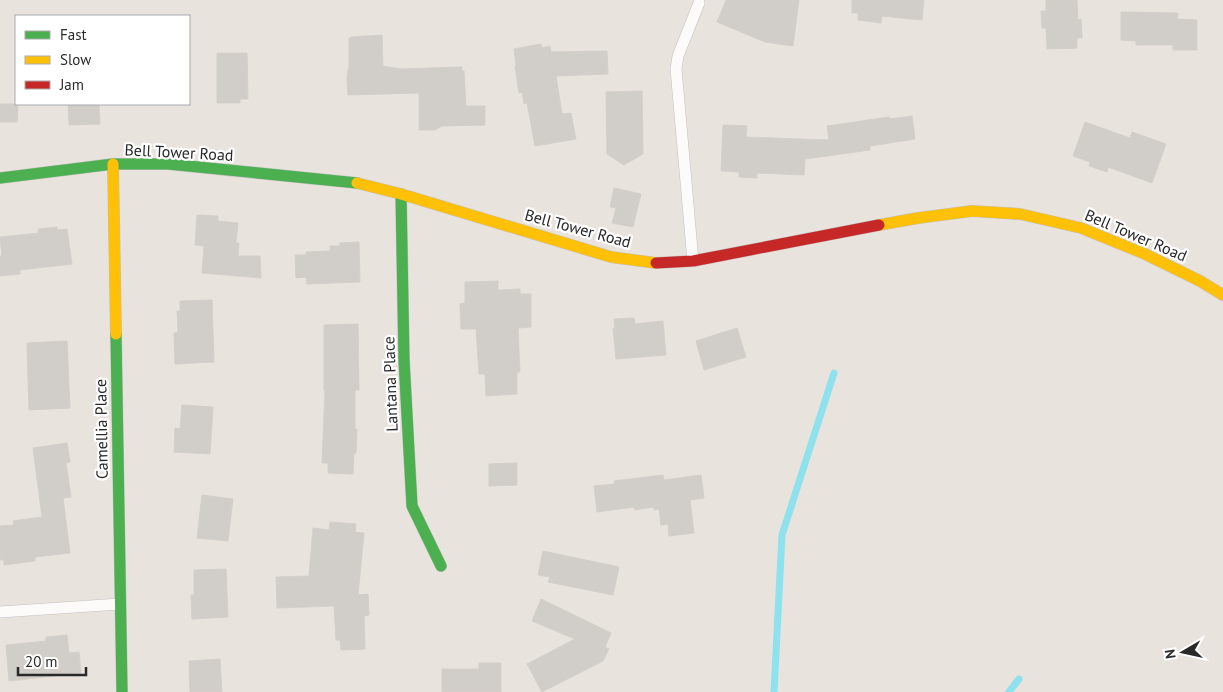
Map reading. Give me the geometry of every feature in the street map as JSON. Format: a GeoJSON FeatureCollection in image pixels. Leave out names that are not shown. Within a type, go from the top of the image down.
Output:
{"type":"FeatureCollection","features":[{"type":"Feature","properties":{"kind":"street","name":"Bell Tower Road"},"geometry":{"type":"LineString","coordinates":[[0,178],[113,164],[168,164],[357,183],[402,194],[611,257],[657,263],[693,261],[918,218],[972,212],[1020,214],[1081,228],[1145,254],[1200,281],[1223,295]]}},
{"type":"Feature","properties":{"kind":"street","name":"Camellia Place"},"geometry":{"type":"LineString","coordinates":[[113,164],[122,692]]}},
{"type":"Feature","properties":{"kind":"street","name":"Lantana Place"},"geometry":{"type":"LineString","coordinates":[[402,194],[404,360],[412,506],[441,566]]}},
{"type":"Feature","properties":{"kind":"lane"},"geometry":{"type":"LineString","coordinates":[[693,261],[676,68],[678,56],[699,4]]}},
{"type":"Feature","properties":{"kind":"lane"},"geometry":{"type":"LineString","coordinates":[[0,612],[120,604]]}},
{"type":"Feature","properties":{"kind":"building"},"geometry":{"type":"Polygon","coordinates":[[[726,0],[799,0],[793,46],[765,42],[717,22],[726,0]]]}},
{"type":"Feature","properties":{"kind":"building"},"geometry":{"type":"Polygon","coordinates":[[[852,0],[924,0],[922,20],[882,16],[881,23],[858,20],[858,13],[852,13],[852,0]]]}},
{"type":"Feature","properties":{"kind":"building"},"geometry":{"type":"Polygon","coordinates":[[[1046,0],[1077,0],[1078,20],[1081,19],[1082,38],[1077,38],[1077,48],[1047,49],[1046,28],[1042,28],[1041,11],[1046,11],[1046,0]]]}},
{"type":"Feature","properties":{"kind":"building"},"geometry":{"type":"Polygon","coordinates":[[[1121,12],[1178,13],[1177,19],[1197,20],[1197,50],[1173,50],[1173,45],[1136,45],[1136,41],[1121,40],[1121,12]]]}},
{"type":"Feature","properties":{"kind":"building"},"geometry":{"type":"Polygon","coordinates":[[[382,35],[383,66],[400,69],[462,67],[462,71],[464,71],[466,106],[485,106],[485,125],[442,126],[435,130],[419,130],[419,93],[348,95],[349,38],[382,35]]]}},
{"type":"Feature","properties":{"kind":"building"},"geometry":{"type":"Polygon","coordinates":[[[541,44],[542,48],[550,46],[551,52],[607,51],[608,74],[556,76],[562,114],[571,113],[576,139],[535,146],[527,103],[524,104],[522,92],[519,93],[514,49],[541,44]]]}},
{"type":"Feature","properties":{"kind":"building"},"geometry":{"type":"Polygon","coordinates":[[[217,53],[247,53],[248,99],[240,99],[240,103],[217,103],[217,53]]]}},
{"type":"Feature","properties":{"kind":"building"},"geometry":{"type":"Polygon","coordinates":[[[642,91],[643,154],[624,165],[607,154],[606,92],[642,91]]]}},
{"type":"Feature","properties":{"kind":"building"},"geometry":{"type":"Polygon","coordinates":[[[0,104],[18,105],[17,122],[0,122],[0,104]]]}},
{"type":"Feature","properties":{"kind":"building"},"geometry":{"type":"Polygon","coordinates":[[[68,105],[99,105],[100,124],[69,125],[68,105]]]}},
{"type":"Feature","properties":{"kind":"building"},"geometry":{"type":"Polygon","coordinates":[[[912,116],[915,139],[870,146],[870,150],[805,159],[804,175],[757,173],[757,178],[739,177],[739,172],[721,171],[723,125],[747,126],[746,137],[829,140],[827,126],[889,117],[890,119],[912,116]]]}},
{"type":"Feature","properties":{"kind":"building"},"geometry":{"type":"Polygon","coordinates":[[[1085,122],[1130,138],[1132,132],[1166,144],[1152,183],[1108,167],[1107,172],[1089,166],[1090,162],[1073,156],[1085,122]]]}},
{"type":"Feature","properties":{"kind":"building"},"geometry":{"type":"Polygon","coordinates":[[[614,188],[641,194],[633,227],[612,223],[616,208],[610,207],[614,188]]]}},
{"type":"Feature","properties":{"kind":"building"},"geometry":{"type":"Polygon","coordinates":[[[197,215],[218,216],[218,221],[238,223],[236,243],[239,243],[238,256],[260,256],[261,278],[202,273],[204,246],[195,245],[197,215]]]}},
{"type":"Feature","properties":{"kind":"building"},"geometry":{"type":"Polygon","coordinates":[[[57,227],[57,230],[67,229],[72,264],[20,270],[20,274],[0,276],[0,256],[2,256],[0,237],[39,233],[38,229],[57,227]]]}},
{"type":"Feature","properties":{"kind":"building"},"geometry":{"type":"Polygon","coordinates":[[[359,242],[360,282],[307,284],[306,277],[296,278],[295,255],[306,255],[306,252],[330,251],[330,246],[340,246],[340,243],[359,242]]]}},
{"type":"Feature","properties":{"kind":"building"},"geometry":{"type":"Polygon","coordinates":[[[498,281],[498,290],[520,289],[520,294],[531,294],[531,327],[518,328],[520,372],[517,372],[517,394],[486,396],[485,374],[479,374],[476,329],[461,329],[460,304],[465,303],[465,282],[498,281]]]}},
{"type":"Feature","properties":{"kind":"building"},"geometry":{"type":"Polygon","coordinates":[[[212,300],[214,362],[175,364],[174,333],[178,332],[177,311],[180,311],[180,301],[212,300]]]}},
{"type":"Feature","properties":{"kind":"building"},"geometry":{"type":"Polygon","coordinates":[[[634,318],[635,324],[663,321],[666,355],[616,359],[614,319],[634,318]]]}},
{"type":"Feature","properties":{"kind":"building"},"geometry":{"type":"Polygon","coordinates":[[[358,324],[359,390],[355,390],[355,429],[357,429],[353,474],[328,473],[328,463],[322,463],[325,391],[324,325],[358,324]]]}},
{"type":"Feature","properties":{"kind":"building"},"geometry":{"type":"Polygon","coordinates":[[[737,328],[746,357],[704,370],[696,341],[737,328]]]}},
{"type":"Feature","properties":{"kind":"building"},"geometry":{"type":"Polygon","coordinates":[[[67,341],[70,408],[29,410],[27,343],[67,341]]]}},
{"type":"Feature","properties":{"kind":"building"},"geometry":{"type":"Polygon","coordinates":[[[182,405],[213,407],[210,454],[174,452],[175,428],[180,429],[182,405]]]}},
{"type":"Feature","properties":{"kind":"building"},"geometry":{"type":"Polygon","coordinates":[[[67,443],[70,462],[66,463],[71,497],[63,498],[70,553],[35,557],[35,561],[4,565],[4,560],[0,560],[0,526],[14,525],[13,521],[42,517],[33,448],[67,443]]]}},
{"type":"Feature","properties":{"kind":"building"},"geometry":{"type":"Polygon","coordinates":[[[517,463],[517,485],[489,486],[489,464],[517,463]]]}},
{"type":"Feature","properties":{"kind":"building"},"geometry":{"type":"Polygon","coordinates":[[[663,475],[664,480],[701,475],[704,498],[690,500],[694,533],[669,536],[668,524],[661,525],[659,509],[654,510],[654,507],[635,510],[634,507],[597,512],[594,486],[615,484],[614,481],[663,475]]]}},
{"type":"Feature","properties":{"kind":"building"},"geometry":{"type":"Polygon","coordinates":[[[202,495],[233,499],[228,541],[197,538],[202,495]]]}},
{"type":"Feature","properties":{"kind":"building"},"geometry":{"type":"Polygon","coordinates":[[[330,522],[356,524],[355,532],[364,533],[358,595],[368,594],[369,615],[364,616],[365,649],[341,650],[340,640],[336,640],[334,606],[277,608],[276,577],[309,576],[313,528],[329,530],[330,522]]]}},
{"type":"Feature","properties":{"kind":"building"},"geometry":{"type":"Polygon","coordinates":[[[543,551],[619,567],[613,595],[548,582],[550,577],[538,575],[543,551]]]}},
{"type":"Feature","properties":{"kind":"building"},"geometry":{"type":"Polygon","coordinates":[[[226,569],[228,617],[192,619],[191,595],[194,595],[194,570],[226,569]]]}},
{"type":"Feature","properties":{"kind":"building"},"geometry":{"type":"Polygon","coordinates":[[[541,599],[611,633],[605,647],[609,649],[603,661],[542,692],[527,664],[575,639],[532,621],[541,599]]]}},
{"type":"Feature","properties":{"kind":"building"},"geometry":{"type":"Polygon","coordinates":[[[67,635],[69,653],[79,652],[81,673],[9,681],[6,645],[46,641],[46,637],[67,635]]]}},
{"type":"Feature","properties":{"kind":"building"},"geometry":{"type":"Polygon","coordinates":[[[220,659],[222,692],[190,692],[189,661],[220,659]]]}},
{"type":"Feature","properties":{"kind":"building"},"geometry":{"type":"Polygon","coordinates":[[[479,663],[501,663],[501,692],[442,692],[442,669],[479,669],[479,663]]]}},
{"type":"Feature","properties":{"kind":"waterway"},"geometry":{"type":"LineString","coordinates":[[774,692],[782,535],[834,373]]}},
{"type":"Feature","properties":{"kind":"waterway"},"geometry":{"type":"LineString","coordinates":[[1009,692],[1019,679]]}},
{"type":"Feature","properties":{"kind":"traffic: fast"},"geometry":{"type":"LineString","coordinates":[[0,178],[113,164],[168,164],[357,183]]}},
{"type":"Feature","properties":{"kind":"traffic: fast"},"geometry":{"type":"LineString","coordinates":[[401,194],[404,360],[412,506],[441,566]]}},
{"type":"Feature","properties":{"kind":"traffic: fast"},"geometry":{"type":"LineString","coordinates":[[116,334],[122,692]]}},
{"type":"Feature","properties":{"kind":"traffic: slow"},"geometry":{"type":"LineString","coordinates":[[113,164],[116,334]]}},
{"type":"Feature","properties":{"kind":"traffic: slow"},"geometry":{"type":"LineString","coordinates":[[357,183],[401,194],[611,257],[656,263]]}},
{"type":"Feature","properties":{"kind":"traffic: slow"},"geometry":{"type":"LineString","coordinates":[[879,225],[972,211],[1020,214],[1081,228],[1145,254],[1200,281],[1223,295]]}},
{"type":"Feature","properties":{"kind":"traffic: jam"},"geometry":{"type":"LineString","coordinates":[[656,263],[693,261],[879,225]]}}]}
